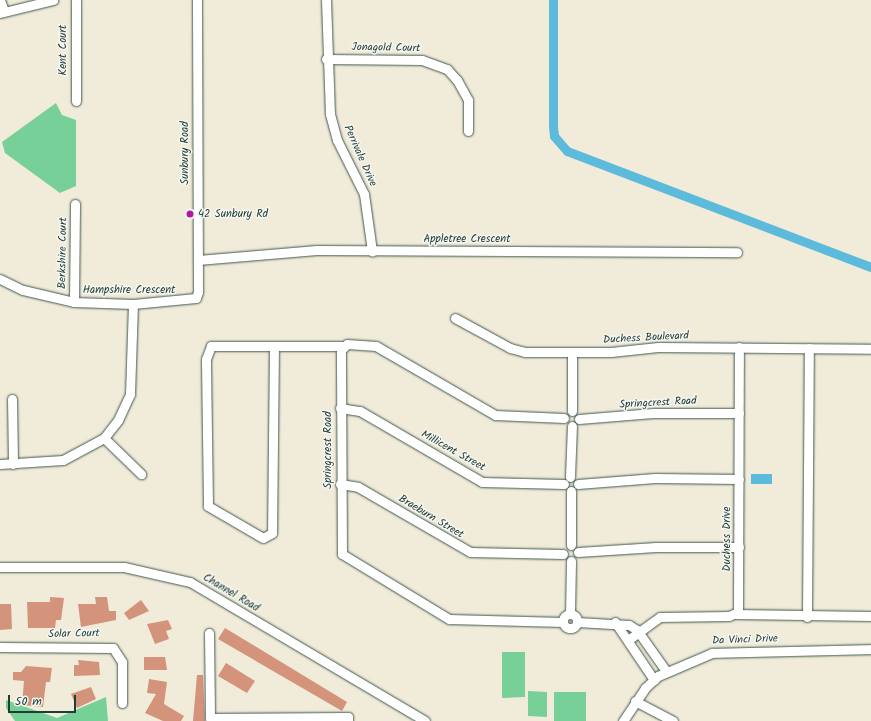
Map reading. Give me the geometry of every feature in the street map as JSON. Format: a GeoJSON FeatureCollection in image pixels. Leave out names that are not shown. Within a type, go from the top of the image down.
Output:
{"type":"FeatureCollection","features":[{"type":"Feature","properties":{"kind":"street"},"geometry":{"type":"LineString","coordinates":[[0,0],[2,12],[53,0]]}},
{"type":"Feature","properties":{"kind":"street","name":"Kent Court"},"geometry":{"type":"LineString","coordinates":[[76,0],[76,101]]}},
{"type":"Feature","properties":{"kind":"street","name":"Sunbury Road"},"geometry":{"type":"LineString","coordinates":[[189,302],[198,292],[197,0]]}},
{"type":"Feature","properties":{"kind":"street","name":"Perrivale Drive"},"geometry":{"type":"LineString","coordinates":[[326,0],[326,59],[330,114],[337,140],[366,200],[372,250]]}},
{"type":"Feature","properties":{"kind":"street","name":"Jonagold Court"},"geometry":{"type":"LineString","coordinates":[[326,59],[422,60],[447,69],[458,80],[468,100],[468,132]]}},
{"type":"Feature","properties":{"kind":"street","name":"Berkshire Court"},"geometry":{"type":"LineString","coordinates":[[74,302],[75,204]]}},
{"type":"Feature","properties":{"kind":"street","name":"Appletree Crescent"},"geometry":{"type":"LineString","coordinates":[[198,260],[310,251],[372,250],[737,252]]}},
{"type":"Feature","properties":{"kind":"street","name":"Hampshire Crescent"},"geometry":{"type":"LineString","coordinates":[[0,279],[23,290],[74,302],[132,304],[189,302]]}},
{"type":"Feature","properties":{"kind":"street"},"geometry":{"type":"LineString","coordinates":[[0,464],[63,460],[104,438],[118,420],[130,394],[132,304]]}},
{"type":"Feature","properties":{"kind":"street","name":"Duchess Boulevard"},"geometry":{"type":"LineString","coordinates":[[455,318],[518,351],[572,352],[658,347],[871,349]]}},
{"type":"Feature","properties":{"kind":"street"},"geometry":{"type":"LineString","coordinates":[[274,346],[272,533],[264,538],[208,506],[206,359],[211,346],[274,346],[376,346],[495,415],[564,418],[572,426]]}},
{"type":"Feature","properties":{"kind":"street","name":"Springcrest Road"},"geometry":{"type":"LineString","coordinates":[[343,346],[340,355],[340,548],[347,559],[450,619],[563,622],[571,628],[577,622]]}},
{"type":"Feature","properties":{"kind":"street","name":"Duchess Drive"},"geometry":{"type":"LineString","coordinates":[[736,614],[739,547],[739,347]]}},
{"type":"Feature","properties":{"kind":"street"},"geometry":{"type":"LineString","coordinates":[[807,617],[809,348]]}},
{"type":"Feature","properties":{"kind":"street"},"geometry":{"type":"LineString","coordinates":[[571,560],[563,554],[571,545],[571,491],[564,484],[570,477],[572,426],[579,418],[572,411],[572,352]]}},
{"type":"Feature","properties":{"kind":"street"},"geometry":{"type":"LineString","coordinates":[[12,399],[13,464]]}},
{"type":"Feature","properties":{"kind":"street","name":"Millicent Street"},"geometry":{"type":"LineString","coordinates":[[340,408],[360,412],[482,482],[564,484]]}},
{"type":"Feature","properties":{"kind":"street"},"geometry":{"type":"LineString","coordinates":[[564,418],[572,411]]}},
{"type":"Feature","properties":{"kind":"street","name":"Springcrest Road"},"geometry":{"type":"LineString","coordinates":[[579,418],[653,413],[739,413]]}},
{"type":"Feature","properties":{"kind":"street"},"geometry":{"type":"LineString","coordinates":[[104,438],[141,474]]}},
{"type":"Feature","properties":{"kind":"street"},"geometry":{"type":"LineString","coordinates":[[570,477],[578,484]]}},
{"type":"Feature","properties":{"kind":"street"},"geometry":{"type":"LineString","coordinates":[[571,491],[578,484],[655,478],[739,479]]}},
{"type":"Feature","properties":{"kind":"street","name":"Braeburn Street"},"geometry":{"type":"LineString","coordinates":[[340,484],[358,487],[470,552],[563,554]]}},
{"type":"Feature","properties":{"kind":"street"},"geometry":{"type":"LineString","coordinates":[[571,545],[578,552]]}},
{"type":"Feature","properties":{"kind":"street"},"geometry":{"type":"LineString","coordinates":[[563,622],[570,614],[571,560],[578,552],[656,547],[739,547]]}},
{"type":"Feature","properties":{"kind":"street","name":"Channel Road"},"geometry":{"type":"LineString","coordinates":[[0,567],[124,567],[190,582],[425,721]]}},
{"type":"Feature","properties":{"kind":"street"},"geometry":{"type":"LineString","coordinates":[[570,614],[577,622],[615,622],[630,625],[639,633],[666,671]]}},
{"type":"Feature","properties":{"kind":"street"},"geometry":{"type":"LineString","coordinates":[[628,640],[660,617],[736,614],[807,617],[871,616]]}},
{"type":"Feature","properties":{"kind":"street"},"geometry":{"type":"LineString","coordinates":[[615,622],[654,680]]}},
{"type":"Feature","properties":{"kind":"street"},"geometry":{"type":"LineString","coordinates":[[209,633],[210,718],[245,720],[348,717],[348,721]]}},
{"type":"Feature","properties":{"kind":"street","name":"Solar Court"},"geometry":{"type":"LineString","coordinates":[[0,647],[113,648],[122,662],[122,703]]}},
{"type":"Feature","properties":{"kind":"street","name":"Da Vinci Drive"},"geometry":{"type":"LineString","coordinates":[[623,721],[635,701],[654,680],[666,671],[712,652],[871,649]]}},
{"type":"Feature","properties":{"kind":"street"},"geometry":{"type":"LineString","coordinates":[[635,701],[673,721]]}},
{"type":"Feature","properties":{"kind":"green space"},"geometry":{"type":"Polygon","coordinates":[[[56,103],[62,115],[76,120],[76,186],[60,193],[5,153],[2,142],[56,103]]]}},
{"type":"Feature","properties":{"kind":"green space"},"geometry":{"type":"Polygon","coordinates":[[[502,652],[525,652],[525,697],[502,698],[502,652]]]}},
{"type":"Feature","properties":{"kind":"green space"},"geometry":{"type":"Polygon","coordinates":[[[528,691],[547,692],[547,717],[528,716],[528,691]]]}},
{"type":"Feature","properties":{"kind":"green space"},"geometry":{"type":"Polygon","coordinates":[[[554,692],[586,692],[586,721],[554,721],[554,692]]]}},
{"type":"Feature","properties":{"kind":"green space"},"geometry":{"type":"Polygon","coordinates":[[[106,697],[108,721],[15,721],[6,708],[6,700],[57,718],[106,697]]]}},
{"type":"Feature","properties":{"kind":"water"},"geometry":{"type":"Polygon","coordinates":[[[751,474],[772,474],[772,484],[751,484],[751,474]]]}},
{"type":"Feature","properties":{"kind":"building"},"geometry":{"type":"Polygon","coordinates":[[[50,597],[64,598],[61,620],[56,620],[55,628],[28,628],[27,602],[50,602],[50,597]]]}},
{"type":"Feature","properties":{"kind":"building"},"geometry":{"type":"Polygon","coordinates":[[[95,597],[107,597],[109,611],[116,611],[116,620],[81,627],[78,604],[96,604],[95,597]]]}},
{"type":"Feature","properties":{"kind":"building"},"geometry":{"type":"Polygon","coordinates":[[[141,600],[149,611],[129,620],[124,613],[141,600]]]}},
{"type":"Feature","properties":{"kind":"building"},"geometry":{"type":"Polygon","coordinates":[[[0,604],[11,604],[12,629],[0,630],[0,604]]]}},
{"type":"Feature","properties":{"kind":"building"},"geometry":{"type":"Polygon","coordinates":[[[168,620],[172,629],[166,631],[169,639],[155,644],[147,624],[168,620]]]}},
{"type":"Feature","properties":{"kind":"building"},"geometry":{"type":"Polygon","coordinates":[[[225,628],[347,702],[342,711],[218,639],[225,628]]]}},
{"type":"Feature","properties":{"kind":"building"},"geometry":{"type":"Polygon","coordinates":[[[144,657],[165,657],[167,670],[144,670],[144,657]]]}},
{"type":"Feature","properties":{"kind":"building"},"geometry":{"type":"Polygon","coordinates":[[[78,660],[99,662],[100,675],[74,676],[74,665],[79,665],[78,660]]]}},
{"type":"Feature","properties":{"kind":"building"},"geometry":{"type":"Polygon","coordinates":[[[226,663],[255,681],[247,693],[218,676],[226,663]]]}},
{"type":"Feature","properties":{"kind":"building"},"geometry":{"type":"Polygon","coordinates":[[[26,666],[52,668],[50,682],[46,682],[43,707],[22,705],[24,681],[13,680],[13,672],[21,672],[26,666]]]}},
{"type":"Feature","properties":{"kind":"building"},"geometry":{"type":"Polygon","coordinates":[[[197,675],[203,675],[205,721],[193,721],[197,675]]]}},
{"type":"Feature","properties":{"kind":"building"},"geometry":{"type":"Polygon","coordinates":[[[149,679],[167,682],[164,704],[184,716],[181,721],[163,721],[145,713],[156,694],[147,693],[149,679]]]}},
{"type":"Feature","properties":{"kind":"building"},"geometry":{"type":"Polygon","coordinates":[[[91,687],[96,699],[77,708],[71,694],[91,687]]]}},
{"type":"Feature","properties":{"kind":"waterway"},"geometry":{"type":"LineString","coordinates":[[553,0],[553,126],[554,136],[567,151],[871,267]]}},
{"type":"Feature","properties":{"kind":"place","name":"42 Sunbury Rd"},"geometry":{"type":"Point","coordinates":[190,214]}}]}
